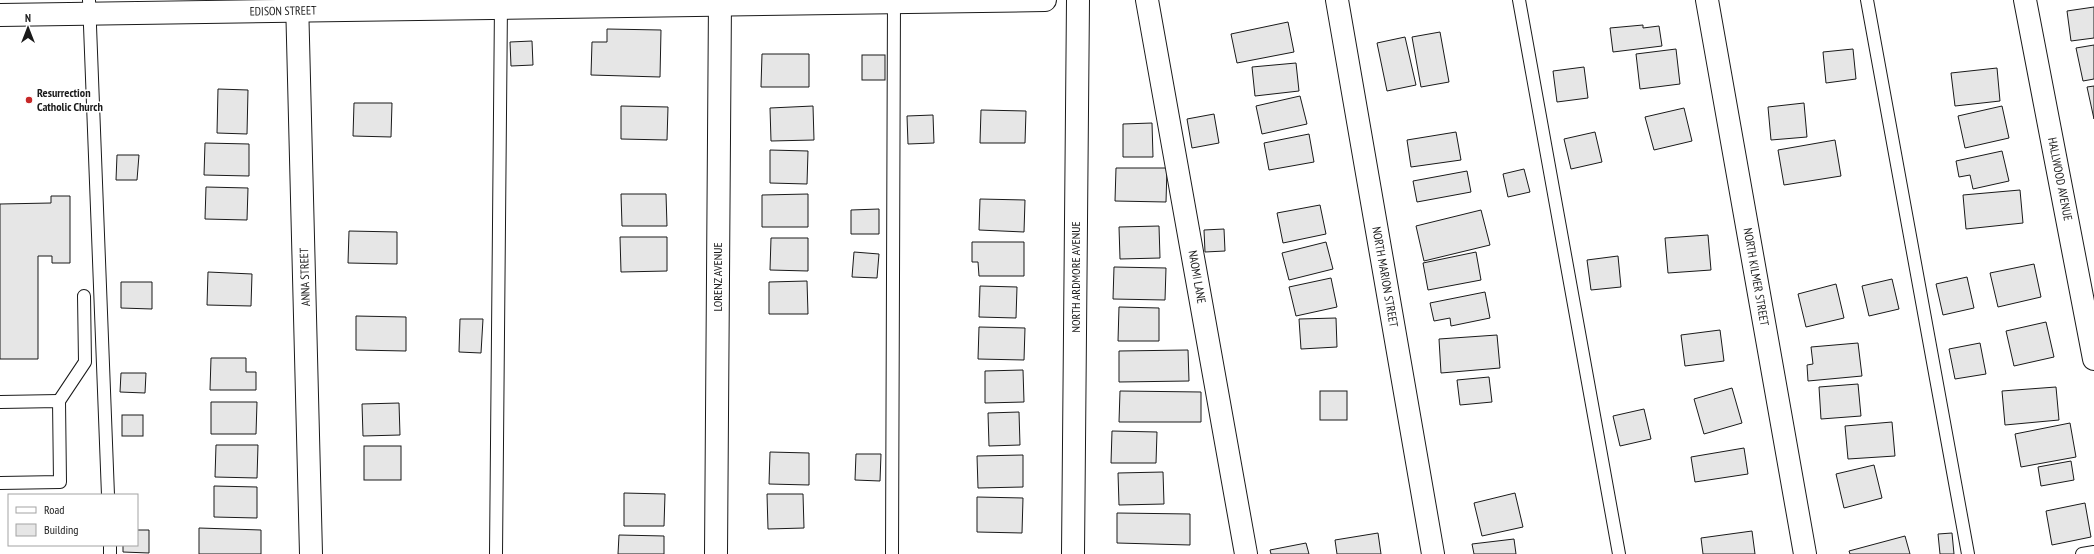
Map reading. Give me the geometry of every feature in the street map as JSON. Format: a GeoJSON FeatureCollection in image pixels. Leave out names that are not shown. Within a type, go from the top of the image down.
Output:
{"type":"FeatureCollection","features":[{"type":"Feature","properties":{"kind":"street","name":"EDISON STREET"},"geometry":{"type":"LineString","coordinates":[[0,16],[89,7],[1045,0]]}},
{"type":"Feature","properties":{"kind":"street","name":"NORTH ARDMORE AVENUE"},"geometry":{"type":"LineString","coordinates":[[1074,554],[1078,0]]}},
{"type":"Feature","properties":{"kind":"street","name":"NAOMI LANE"},"geometry":{"type":"LineString","coordinates":[[1148,0],[1246,554]]}},
{"type":"Feature","properties":{"kind":"street","name":"NORTH MARION STREET"},"geometry":{"type":"LineString","coordinates":[[1337,0],[1433,554]]}},
{"type":"Feature","properties":{"kind":"street","name":"NORTH KILMER STREET"},"geometry":{"type":"LineString","coordinates":[[1707,0],[1806,554]]}},
{"type":"Feature","properties":{"kind":"street","name":"HALLWOOD AVENUE"},"geometry":{"type":"LineString","coordinates":[[2025,0],[2094,359]]}},
{"type":"Feature","properties":{"kind":"street","name":"LORENZ AVENUE"},"geometry":{"type":"LineString","coordinates":[[716,554],[720,2]]}},
{"type":"Feature","properties":{"kind":"street","name":"ANNA STREET"},"geometry":{"type":"LineString","coordinates":[[297,6],[311,554]]}},
{"type":"Feature","properties":{"kind":"lane"},"geometry":{"type":"LineString","coordinates":[[1519,0],[1620,554]]}},
{"type":"Feature","properties":{"kind":"lane"},"geometry":{"type":"LineString","coordinates":[[1867,0],[1968,554]]}},
{"type":"Feature","properties":{"kind":"lane"},"geometry":{"type":"LineString","coordinates":[[892,554],[894,1]]}},
{"type":"Feature","properties":{"kind":"lane"},"geometry":{"type":"LineString","coordinates":[[496,554],[501,4]]}},
{"type":"Feature","properties":{"kind":"lane"},"geometry":{"type":"LineString","coordinates":[[89,7],[108,494]]}},
{"type":"Feature","properties":{"kind":"lane"},"geometry":{"type":"LineString","coordinates":[[0,483],[60,482],[59,401],[85,362],[84,296]]}},
{"type":"Feature","properties":{"kind":"lane"},"geometry":{"type":"LineString","coordinates":[[0,402],[59,401]]}},
{"type":"Feature","properties":{"kind":"lane"},"geometry":{"type":"LineString","coordinates":[[2082,554],[2094,552]]}},
{"type":"Feature","properties":{"kind":"building"},"geometry":{"type":"Polygon","coordinates":[[[2094,7],[2094,38],[2071,41],[2067,11],[2094,7]]]}},
{"type":"Feature","properties":{"kind":"building"},"geometry":{"type":"Polygon","coordinates":[[[1288,22],[1294,52],[1237,63],[1231,34],[1288,22]]]}},
{"type":"Feature","properties":{"kind":"building"},"geometry":{"type":"Polygon","coordinates":[[[1643,25],[1643,28],[1659,26],[1662,46],[1613,52],[1610,28],[1643,25]]]}},
{"type":"Feature","properties":{"kind":"building"},"geometry":{"type":"Polygon","coordinates":[[[607,29],[661,30],[660,77],[591,75],[592,42],[607,42],[607,29]]]}},
{"type":"Feature","properties":{"kind":"building"},"geometry":{"type":"Polygon","coordinates":[[[1440,32],[1449,82],[1421,87],[1412,37],[1440,32]]]}},
{"type":"Feature","properties":{"kind":"building"},"geometry":{"type":"Polygon","coordinates":[[[1405,37],[1416,85],[1387,91],[1377,43],[1405,37]]]}},
{"type":"Feature","properties":{"kind":"building"},"geometry":{"type":"Polygon","coordinates":[[[532,41],[533,65],[511,66],[510,42],[532,41]]]}},
{"type":"Feature","properties":{"kind":"building"},"geometry":{"type":"Polygon","coordinates":[[[2094,45],[2094,79],[2083,81],[2076,48],[2094,45]]]}},
{"type":"Feature","properties":{"kind":"building"},"geometry":{"type":"Polygon","coordinates":[[[1676,49],[1680,84],[1640,89],[1636,54],[1676,49]]]}},
{"type":"Feature","properties":{"kind":"building"},"geometry":{"type":"Polygon","coordinates":[[[1853,49],[1856,79],[1826,83],[1823,52],[1853,49]]]}},
{"type":"Feature","properties":{"kind":"building"},"geometry":{"type":"Polygon","coordinates":[[[762,54],[809,54],[809,87],[761,87],[762,54]]]}},
{"type":"Feature","properties":{"kind":"building"},"geometry":{"type":"Polygon","coordinates":[[[862,55],[885,55],[885,80],[862,80],[862,55]]]}},
{"type":"Feature","properties":{"kind":"building"},"geometry":{"type":"Polygon","coordinates":[[[1296,63],[1299,91],[1255,96],[1252,67],[1296,63]]]}},
{"type":"Feature","properties":{"kind":"building"},"geometry":{"type":"Polygon","coordinates":[[[1584,67],[1588,98],[1557,102],[1553,71],[1584,67]]]}},
{"type":"Feature","properties":{"kind":"building"},"geometry":{"type":"Polygon","coordinates":[[[1997,68],[2000,101],[1955,106],[1951,73],[1997,68]]]}},
{"type":"Feature","properties":{"kind":"building"},"geometry":{"type":"Polygon","coordinates":[[[2094,86],[2094,119],[2087,87],[2094,86]]]}},
{"type":"Feature","properties":{"kind":"building"},"geometry":{"type":"Polygon","coordinates":[[[218,89],[248,90],[247,134],[217,133],[218,89]]]}},
{"type":"Feature","properties":{"kind":"building"},"geometry":{"type":"Polygon","coordinates":[[[1300,96],[1307,124],[1262,134],[1256,106],[1300,96]]]}},
{"type":"Feature","properties":{"kind":"building"},"geometry":{"type":"Polygon","coordinates":[[[354,103],[392,103],[391,137],[353,136],[354,103]]]}},
{"type":"Feature","properties":{"kind":"building"},"geometry":{"type":"Polygon","coordinates":[[[1804,103],[1807,137],[1771,140],[1768,107],[1804,103]]]}},
{"type":"Feature","properties":{"kind":"building"},"geometry":{"type":"Polygon","coordinates":[[[621,106],[668,107],[667,140],[621,139],[621,106]]]}},
{"type":"Feature","properties":{"kind":"building"},"geometry":{"type":"Polygon","coordinates":[[[813,106],[814,140],[771,141],[770,108],[813,106]]]}},
{"type":"Feature","properties":{"kind":"building"},"geometry":{"type":"Polygon","coordinates":[[[2002,106],[2009,138],[1965,148],[1958,116],[2002,106]]]}},
{"type":"Feature","properties":{"kind":"building"},"geometry":{"type":"Polygon","coordinates":[[[1684,108],[1692,141],[1654,150],[1645,117],[1684,108]]]}},
{"type":"Feature","properties":{"kind":"building"},"geometry":{"type":"Polygon","coordinates":[[[981,110],[1026,111],[1025,143],[980,143],[981,110]]]}},
{"type":"Feature","properties":{"kind":"building"},"geometry":{"type":"Polygon","coordinates":[[[1214,114],[1219,143],[1192,148],[1187,119],[1214,114]]]}},
{"type":"Feature","properties":{"kind":"building"},"geometry":{"type":"Polygon","coordinates":[[[933,115],[934,143],[908,144],[907,116],[933,115]]]}},
{"type":"Feature","properties":{"kind":"building"},"geometry":{"type":"Polygon","coordinates":[[[1152,123],[1153,157],[1123,157],[1123,124],[1152,123]]]}},
{"type":"Feature","properties":{"kind":"building"},"geometry":{"type":"Polygon","coordinates":[[[1456,132],[1461,160],[1411,167],[1407,140],[1456,132]]]}},
{"type":"Feature","properties":{"kind":"building"},"geometry":{"type":"Polygon","coordinates":[[[1595,132],[1602,162],[1571,169],[1564,139],[1595,132]]]}},
{"type":"Feature","properties":{"kind":"building"},"geometry":{"type":"Polygon","coordinates":[[[1309,134],[1314,162],[1269,170],[1264,143],[1309,134]]]}},
{"type":"Feature","properties":{"kind":"building"},"geometry":{"type":"Polygon","coordinates":[[[1835,140],[1841,176],[1784,185],[1778,150],[1835,140]]]}},
{"type":"Feature","properties":{"kind":"building"},"geometry":{"type":"Polygon","coordinates":[[[205,143],[249,144],[249,176],[204,175],[205,143]]]}},
{"type":"Feature","properties":{"kind":"building"},"geometry":{"type":"Polygon","coordinates":[[[770,150],[808,151],[807,184],[770,183],[770,150]]]}},
{"type":"Feature","properties":{"kind":"building"},"geometry":{"type":"Polygon","coordinates":[[[2002,151],[2009,181],[1973,189],[1970,175],[1959,177],[1956,161],[2002,151]]]}},
{"type":"Feature","properties":{"kind":"building"},"geometry":{"type":"Polygon","coordinates":[[[117,155],[139,155],[137,180],[116,180],[117,155]]]}},
{"type":"Feature","properties":{"kind":"building"},"geometry":{"type":"Polygon","coordinates":[[[1116,168],[1167,168],[1166,202],[1115,201],[1116,168]]]}},
{"type":"Feature","properties":{"kind":"building"},"geometry":{"type":"Polygon","coordinates":[[[1524,169],[1530,192],[1508,197],[1503,174],[1524,169]]]}},
{"type":"Feature","properties":{"kind":"building"},"geometry":{"type":"Polygon","coordinates":[[[1467,171],[1471,192],[1417,202],[1413,181],[1467,171]]]}},
{"type":"Feature","properties":{"kind":"building"},"geometry":{"type":"Polygon","coordinates":[[[206,187],[248,188],[247,220],[205,219],[206,187]]]}},
{"type":"Feature","properties":{"kind":"building"},"geometry":{"type":"Polygon","coordinates":[[[2020,190],[2023,223],[1966,229],[1963,195],[2020,190]]]}},
{"type":"Feature","properties":{"kind":"building"},"geometry":{"type":"Polygon","coordinates":[[[621,194],[666,194],[667,226],[622,226],[621,194]]]}},
{"type":"Feature","properties":{"kind":"building"},"geometry":{"type":"Polygon","coordinates":[[[808,194],[808,227],[762,227],[762,195],[808,194]]]}},
{"type":"Feature","properties":{"kind":"building"},"geometry":{"type":"Polygon","coordinates":[[[51,196],[70,196],[70,263],[52,263],[52,256],[38,256],[38,359],[0,359],[0,204],[51,203],[51,196]]]}},
{"type":"Feature","properties":{"kind":"building"},"geometry":{"type":"Polygon","coordinates":[[[980,199],[1025,200],[1024,232],[979,230],[980,199]]]}},
{"type":"Feature","properties":{"kind":"building"},"geometry":{"type":"Polygon","coordinates":[[[1320,205],[1326,234],[1283,243],[1277,213],[1320,205]]]}},
{"type":"Feature","properties":{"kind":"building"},"geometry":{"type":"Polygon","coordinates":[[[879,209],[879,234],[851,234],[851,210],[879,209]]]}},
{"type":"Feature","properties":{"kind":"building"},"geometry":{"type":"Polygon","coordinates":[[[1481,210],[1490,245],[1424,261],[1416,226],[1481,210]]]}},
{"type":"Feature","properties":{"kind":"building"},"geometry":{"type":"Polygon","coordinates":[[[1159,226],[1160,258],[1120,259],[1119,227],[1159,226]]]}},
{"type":"Feature","properties":{"kind":"building"},"geometry":{"type":"Polygon","coordinates":[[[1224,229],[1225,251],[1205,252],[1204,230],[1224,229]]]}},
{"type":"Feature","properties":{"kind":"building"},"geometry":{"type":"Polygon","coordinates":[[[349,231],[397,232],[397,264],[348,263],[349,231]]]}},
{"type":"Feature","properties":{"kind":"building"},"geometry":{"type":"Polygon","coordinates":[[[1708,235],[1711,270],[1668,273],[1665,238],[1708,235]]]}},
{"type":"Feature","properties":{"kind":"building"},"geometry":{"type":"Polygon","coordinates":[[[620,237],[667,237],[667,271],[621,272],[620,237]]]}},
{"type":"Feature","properties":{"kind":"building"},"geometry":{"type":"Polygon","coordinates":[[[771,238],[808,238],[808,271],[770,270],[771,238]]]}},
{"type":"Feature","properties":{"kind":"building"},"geometry":{"type":"Polygon","coordinates":[[[972,242],[1024,242],[1024,276],[979,276],[978,262],[972,262],[972,242]]]}},
{"type":"Feature","properties":{"kind":"building"},"geometry":{"type":"Polygon","coordinates":[[[1326,242],[1333,269],[1289,280],[1282,253],[1326,242]]]}},
{"type":"Feature","properties":{"kind":"building"},"geometry":{"type":"Polygon","coordinates":[[[854,252],[879,254],[877,278],[852,277],[854,252]]]}},
{"type":"Feature","properties":{"kind":"building"},"geometry":{"type":"Polygon","coordinates":[[[1476,252],[1481,280],[1428,290],[1423,263],[1476,252]]]}},
{"type":"Feature","properties":{"kind":"building"},"geometry":{"type":"Polygon","coordinates":[[[1618,256],[1621,287],[1591,290],[1587,260],[1618,256]]]}},
{"type":"Feature","properties":{"kind":"building"},"geometry":{"type":"Polygon","coordinates":[[[2034,264],[2041,297],[1998,307],[1990,273],[2034,264]]]}},
{"type":"Feature","properties":{"kind":"building"},"geometry":{"type":"Polygon","coordinates":[[[1114,267],[1166,268],[1165,300],[1113,299],[1114,267]]]}},
{"type":"Feature","properties":{"kind":"building"},"geometry":{"type":"Polygon","coordinates":[[[208,272],[252,274],[251,306],[207,305],[208,272]]]}},
{"type":"Feature","properties":{"kind":"building"},"geometry":{"type":"Polygon","coordinates":[[[1967,277],[1974,308],[1943,315],[1936,284],[1967,277]]]}},
{"type":"Feature","properties":{"kind":"building"},"geometry":{"type":"Polygon","coordinates":[[[1331,278],[1337,307],[1296,316],[1289,287],[1331,278]]]}},
{"type":"Feature","properties":{"kind":"building"},"geometry":{"type":"Polygon","coordinates":[[[1892,279],[1899,309],[1869,316],[1862,286],[1892,279]]]}},
{"type":"Feature","properties":{"kind":"building"},"geometry":{"type":"Polygon","coordinates":[[[807,281],[808,314],[769,314],[769,282],[807,281]]]}},
{"type":"Feature","properties":{"kind":"building"},"geometry":{"type":"Polygon","coordinates":[[[121,282],[152,282],[152,309],[121,308],[121,282]]]}},
{"type":"Feature","properties":{"kind":"building"},"geometry":{"type":"Polygon","coordinates":[[[1836,284],[1844,318],[1806,327],[1798,294],[1836,284]]]}},
{"type":"Feature","properties":{"kind":"building"},"geometry":{"type":"Polygon","coordinates":[[[980,286],[1017,287],[1016,318],[979,317],[980,286]]]}},
{"type":"Feature","properties":{"kind":"building"},"geometry":{"type":"Polygon","coordinates":[[[1485,292],[1490,318],[1451,326],[1450,318],[1434,321],[1430,303],[1485,292]]]}},
{"type":"Feature","properties":{"kind":"building"},"geometry":{"type":"Polygon","coordinates":[[[1119,307],[1159,308],[1159,341],[1118,341],[1119,307]]]}},
{"type":"Feature","properties":{"kind":"building"},"geometry":{"type":"Polygon","coordinates":[[[356,316],[406,317],[406,351],[356,350],[356,316]]]}},
{"type":"Feature","properties":{"kind":"building"},"geometry":{"type":"Polygon","coordinates":[[[1336,318],[1337,347],[1301,349],[1299,319],[1336,318]]]}},
{"type":"Feature","properties":{"kind":"building"},"geometry":{"type":"Polygon","coordinates":[[[460,319],[483,319],[481,353],[459,352],[460,319]]]}},
{"type":"Feature","properties":{"kind":"building"},"geometry":{"type":"Polygon","coordinates":[[[2046,322],[2054,357],[2014,366],[2006,331],[2046,322]]]}},
{"type":"Feature","properties":{"kind":"building"},"geometry":{"type":"Polygon","coordinates":[[[979,327],[1025,328],[1024,360],[978,359],[979,327]]]}},
{"type":"Feature","properties":{"kind":"building"},"geometry":{"type":"Polygon","coordinates":[[[1720,330],[1724,361],[1685,366],[1681,335],[1720,330]]]}},
{"type":"Feature","properties":{"kind":"building"},"geometry":{"type":"Polygon","coordinates":[[[1497,335],[1500,368],[1441,373],[1439,339],[1497,335]]]}},
{"type":"Feature","properties":{"kind":"building"},"geometry":{"type":"Polygon","coordinates":[[[1858,343],[1862,376],[1808,381],[1807,365],[1813,364],[1811,347],[1858,343]]]}},
{"type":"Feature","properties":{"kind":"building"},"geometry":{"type":"Polygon","coordinates":[[[1980,343],[1986,374],[1955,379],[1949,349],[1980,343]]]}},
{"type":"Feature","properties":{"kind":"building"},"geometry":{"type":"Polygon","coordinates":[[[1188,350],[1189,381],[1119,382],[1119,351],[1188,350]]]}},
{"type":"Feature","properties":{"kind":"building"},"geometry":{"type":"Polygon","coordinates":[[[211,358],[246,358],[246,372],[256,372],[256,390],[210,390],[211,358]]]}},
{"type":"Feature","properties":{"kind":"building"},"geometry":{"type":"Polygon","coordinates":[[[1023,370],[1024,402],[985,403],[985,371],[1023,370]]]}},
{"type":"Feature","properties":{"kind":"building"},"geometry":{"type":"Polygon","coordinates":[[[121,373],[146,373],[145,393],[120,392],[121,373]]]}},
{"type":"Feature","properties":{"kind":"building"},"geometry":{"type":"Polygon","coordinates":[[[1489,377],[1492,402],[1460,405],[1457,380],[1489,377]]]}},
{"type":"Feature","properties":{"kind":"building"},"geometry":{"type":"Polygon","coordinates":[[[1858,384],[1861,416],[1821,419],[1819,387],[1858,384]]]}},
{"type":"Feature","properties":{"kind":"building"},"geometry":{"type":"Polygon","coordinates":[[[2056,387],[2059,420],[2005,425],[2002,391],[2056,387]]]}},
{"type":"Feature","properties":{"kind":"building"},"geometry":{"type":"Polygon","coordinates":[[[1732,388],[1742,423],[1704,434],[1694,399],[1732,388]]]}},
{"type":"Feature","properties":{"kind":"building"},"geometry":{"type":"Polygon","coordinates":[[[1120,391],[1201,392],[1201,422],[1119,422],[1120,391]]]}},
{"type":"Feature","properties":{"kind":"building"},"geometry":{"type":"Polygon","coordinates":[[[1320,391],[1347,391],[1347,420],[1320,420],[1320,391]]]}},
{"type":"Feature","properties":{"kind":"building"},"geometry":{"type":"Polygon","coordinates":[[[211,402],[257,402],[256,434],[211,434],[211,402]]]}},
{"type":"Feature","properties":{"kind":"building"},"geometry":{"type":"Polygon","coordinates":[[[399,403],[400,435],[363,436],[362,404],[399,403]]]}},
{"type":"Feature","properties":{"kind":"building"},"geometry":{"type":"Polygon","coordinates":[[[1644,409],[1651,439],[1620,446],[1613,416],[1644,409]]]}},
{"type":"Feature","properties":{"kind":"building"},"geometry":{"type":"Polygon","coordinates":[[[1019,412],[1020,445],[989,446],[988,413],[1019,412]]]}},
{"type":"Feature","properties":{"kind":"building"},"geometry":{"type":"Polygon","coordinates":[[[122,415],[143,415],[143,436],[122,436],[122,415]]]}},
{"type":"Feature","properties":{"kind":"building"},"geometry":{"type":"Polygon","coordinates":[[[1892,422],[1895,456],[1848,459],[1845,426],[1892,422]]]}},
{"type":"Feature","properties":{"kind":"building"},"geometry":{"type":"Polygon","coordinates":[[[2070,423],[2076,457],[2021,467],[2015,434],[2070,423]]]}},
{"type":"Feature","properties":{"kind":"building"},"geometry":{"type":"Polygon","coordinates":[[[1112,431],[1157,432],[1156,463],[1111,463],[1112,431]]]}},
{"type":"Feature","properties":{"kind":"building"},"geometry":{"type":"Polygon","coordinates":[[[216,445],[258,445],[257,478],[215,477],[216,445]]]}},
{"type":"Feature","properties":{"kind":"building"},"geometry":{"type":"Polygon","coordinates":[[[364,446],[401,446],[401,480],[364,480],[364,446]]]}},
{"type":"Feature","properties":{"kind":"building"},"geometry":{"type":"Polygon","coordinates":[[[1744,448],[1748,474],[1695,482],[1691,457],[1744,448]]]}},
{"type":"Feature","properties":{"kind":"building"},"geometry":{"type":"Polygon","coordinates":[[[770,452],[809,453],[809,485],[769,484],[770,452]]]}},
{"type":"Feature","properties":{"kind":"building"},"geometry":{"type":"Polygon","coordinates":[[[856,454],[881,454],[880,481],[855,480],[856,454]]]}},
{"type":"Feature","properties":{"kind":"building"},"geometry":{"type":"Polygon","coordinates":[[[1023,455],[1023,487],[978,488],[977,456],[1023,455]]]}},
{"type":"Feature","properties":{"kind":"building"},"geometry":{"type":"Polygon","coordinates":[[[2071,461],[2074,480],[2041,486],[2038,467],[2071,461]]]}},
{"type":"Feature","properties":{"kind":"building"},"geometry":{"type":"Polygon","coordinates":[[[1874,465],[1882,498],[1844,508],[1836,474],[1874,465]]]}},
{"type":"Feature","properties":{"kind":"building"},"geometry":{"type":"Polygon","coordinates":[[[1163,472],[1164,504],[1119,505],[1118,473],[1163,472]]]}},
{"type":"Feature","properties":{"kind":"building"},"geometry":{"type":"Polygon","coordinates":[[[214,486],[257,487],[257,518],[214,517],[214,486]]]}},
{"type":"Feature","properties":{"kind":"building"},"geometry":{"type":"Polygon","coordinates":[[[624,493],[665,494],[664,526],[624,526],[624,493]]]}},
{"type":"Feature","properties":{"kind":"building"},"geometry":{"type":"Polygon","coordinates":[[[1515,493],[1523,527],[1482,536],[1474,503],[1515,493]]]}},
{"type":"Feature","properties":{"kind":"building"},"geometry":{"type":"Polygon","coordinates":[[[767,494],[803,494],[804,528],[768,529],[767,494]]]}},
{"type":"Feature","properties":{"kind":"building"},"geometry":{"type":"Polygon","coordinates":[[[977,497],[1023,498],[1022,533],[977,532],[977,497]]]}},
{"type":"Feature","properties":{"kind":"building"},"geometry":{"type":"Polygon","coordinates":[[[2085,503],[2091,537],[2052,545],[2046,511],[2085,503]]]}},
{"type":"Feature","properties":{"kind":"building"},"geometry":{"type":"Polygon","coordinates":[[[1117,513],[1190,514],[1190,545],[1117,543],[1117,513]]]}},
{"type":"Feature","properties":{"kind":"building"},"geometry":{"type":"Polygon","coordinates":[[[199,528],[261,530],[261,554],[199,554],[199,528]]]}},
{"type":"Feature","properties":{"kind":"building"},"geometry":{"type":"Polygon","coordinates":[[[138,530],[149,530],[149,553],[123,552],[123,546],[138,546],[138,530]]]}},
{"type":"Feature","properties":{"kind":"building"},"geometry":{"type":"Polygon","coordinates":[[[1752,531],[1755,554],[1703,554],[1701,538],[1752,531]]]}},
{"type":"Feature","properties":{"kind":"building"},"geometry":{"type":"Polygon","coordinates":[[[1378,533],[1381,554],[1337,554],[1335,540],[1378,533]]]}},
{"type":"Feature","properties":{"kind":"building"},"geometry":{"type":"Polygon","coordinates":[[[1952,533],[1954,554],[1940,554],[1938,534],[1952,533]]]}},
{"type":"Feature","properties":{"kind":"building"},"geometry":{"type":"Polygon","coordinates":[[[619,535],[664,536],[664,554],[618,554],[619,535]]]}},
{"type":"Feature","properties":{"kind":"building"},"geometry":{"type":"Polygon","coordinates":[[[1905,536],[1910,554],[1850,554],[1849,551],[1905,536]]]}},
{"type":"Feature","properties":{"kind":"building"},"geometry":{"type":"Polygon","coordinates":[[[1514,539],[1516,554],[1474,554],[1472,544],[1514,539]]]}},
{"type":"Feature","properties":{"kind":"building"},"geometry":{"type":"Polygon","coordinates":[[[1306,543],[1309,554],[1271,554],[1270,550],[1306,543]]]}},
{"type":"Feature","properties":{"kind":"place","name":"Resurrection Catholic Church"},"geometry":{"type":"Point","coordinates":[29,100]}}]}
